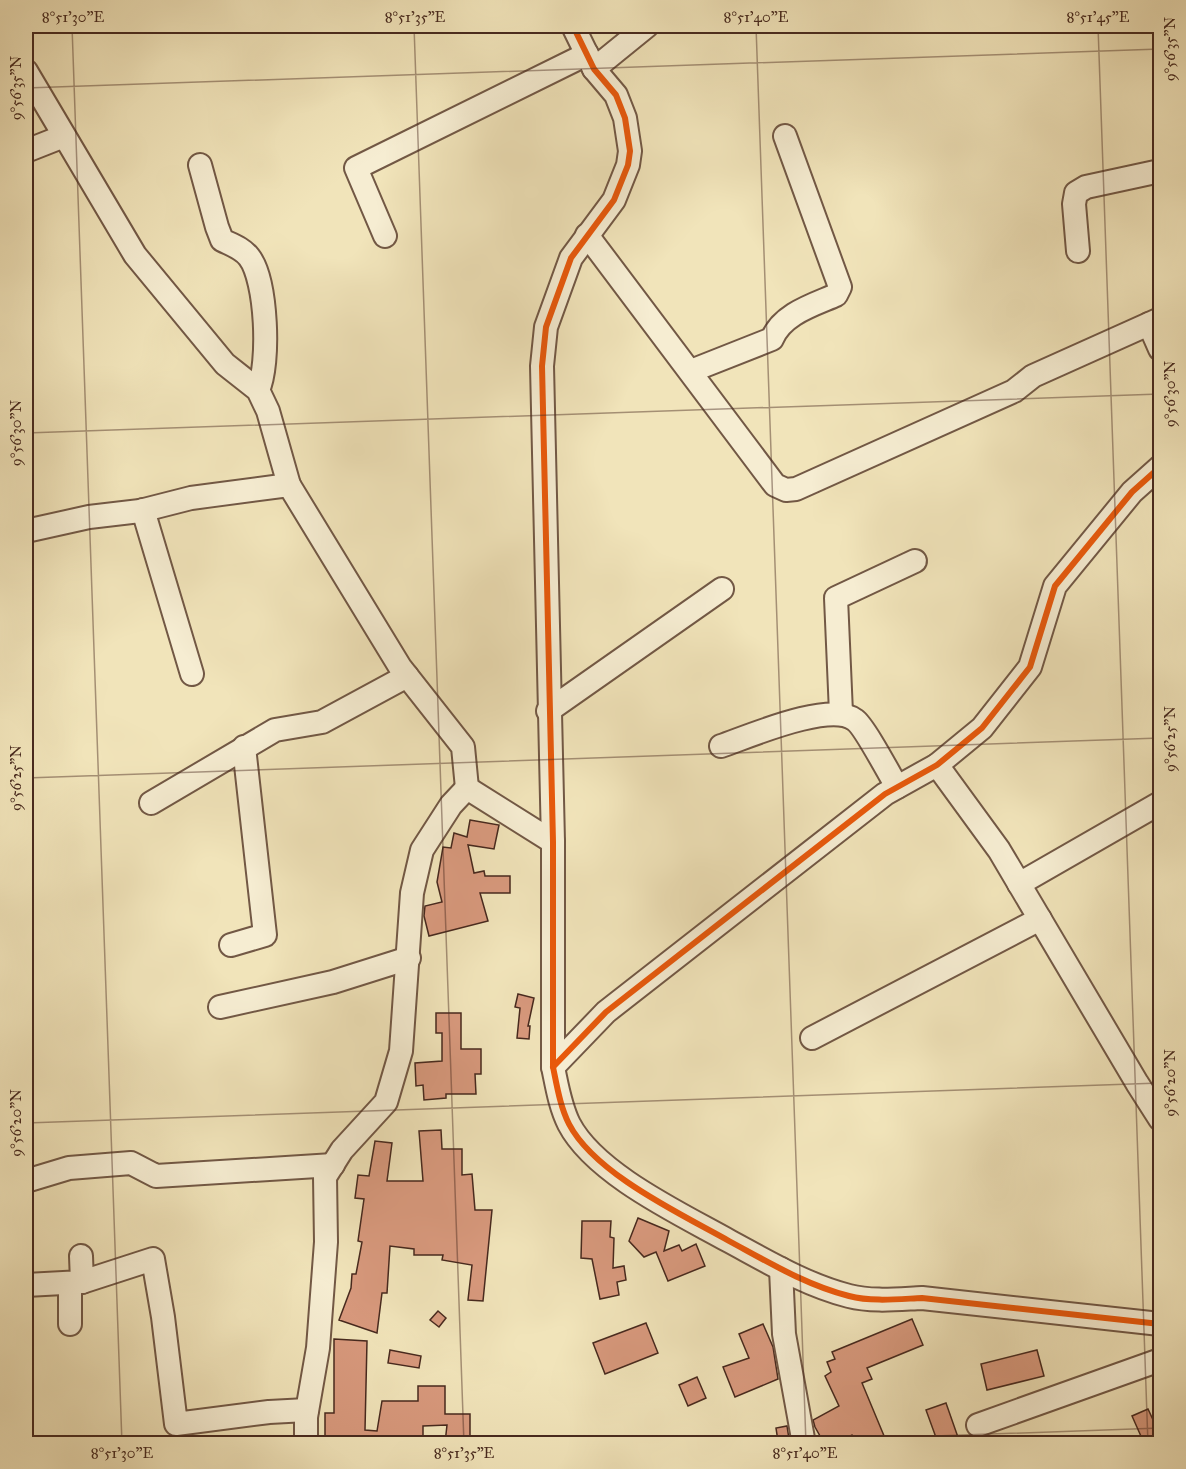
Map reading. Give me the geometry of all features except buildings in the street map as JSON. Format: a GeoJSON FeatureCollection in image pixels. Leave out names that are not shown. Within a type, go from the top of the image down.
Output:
{"type":"FeatureCollection","features":[{"type":"Feature","properties":{"kind":"street"},"geometry":{"type":"LineString","coordinates":[[573,26],[590,61],[616,95],[625,118],[630,151],[628,165],[614,200],[571,258],[546,327],[542,366],[548,711],[553,842],[554,1067],[560,1100],[570,1125],[587,1148],[606,1166],[659,1203],[781,1269],[851,1297],[885,1300],[922,1298],[1161,1324]]}},
{"type":"Feature","properties":{"kind":"street"},"geometry":{"type":"LineString","coordinates":[[385,236],[356,168],[590,61],[647,26]]}},
{"type":"Feature","properties":{"kind":"street"},"geometry":{"type":"LineString","coordinates":[[26,71],[135,255],[225,364],[258,390],[268,411],[289,485],[407,676],[463,747],[467,788],[451,805],[422,850],[412,892],[401,1051],[386,1101],[342,1150],[326,1177],[326,1242],[318,1348],[307,1410],[306,1443]]}},
{"type":"Feature","properties":{"kind":"street"},"geometry":{"type":"LineString","coordinates":[[26,151],[64,136]]}},
{"type":"Feature","properties":{"kind":"street"},"geometry":{"type":"LineString","coordinates":[[691,371],[772,339],[776,328],[797,313],[836,295],[840,287],[785,136]]}},
{"type":"Feature","properties":{"kind":"street"},"geometry":{"type":"LineString","coordinates":[[200,165],[216,227],[222,240],[239,247],[249,256],[258,270],[265,310],[264,379],[258,390]]}},
{"type":"Feature","properties":{"kind":"street"},"geometry":{"type":"LineString","coordinates":[[1078,251],[1074,204],[1076,193],[1086,187],[1161,171]]}},
{"type":"Feature","properties":{"kind":"street"},"geometry":{"type":"LineString","coordinates":[[587,235],[775,485],[786,490],[796,489],[1014,391],[1034,376],[1155,321],[1161,349]]}},
{"type":"Feature","properties":{"kind":"street"},"geometry":{"type":"LineString","coordinates":[[554,1067],[606,1012],[885,794],[937,765],[982,728],[1030,667],[1055,586],[1132,492],[1161,467]]}},
{"type":"Feature","properties":{"kind":"street"},"geometry":{"type":"LineString","coordinates":[[26,531],[88,517],[143,510],[191,498],[289,485]]}},
{"type":"Feature","properties":{"kind":"street"},"geometry":{"type":"LineString","coordinates":[[143,510],[192,674]]}},
{"type":"Feature","properties":{"kind":"street"},"geometry":{"type":"LineString","coordinates":[[841,713],[836,598],[915,561]]}},
{"type":"Feature","properties":{"kind":"street"},"geometry":{"type":"LineString","coordinates":[[548,711],[722,589]]}},
{"type":"Feature","properties":{"kind":"street"},"geometry":{"type":"LineString","coordinates":[[151,803],[275,730],[322,722],[407,676]]}},
{"type":"Feature","properties":{"kind":"street"},"geometry":{"type":"LineString","coordinates":[[722,746],[791,721],[841,713],[857,720],[897,788]]}},
{"type":"Feature","properties":{"kind":"street"},"geometry":{"type":"LineString","coordinates":[[231,945],[265,935],[244,747]]}},
{"type":"Feature","properties":{"kind":"street"},"geometry":{"type":"LineString","coordinates":[[937,765],[999,850],[1137,1083],[1161,1119]]}},
{"type":"Feature","properties":{"kind":"street"},"geometry":{"type":"LineString","coordinates":[[467,788],[553,842]]}},
{"type":"Feature","properties":{"kind":"street"},"geometry":{"type":"LineString","coordinates":[[1019,884],[1161,803]]}},
{"type":"Feature","properties":{"kind":"street"},"geometry":{"type":"LineString","coordinates":[[812,1038],[1040,919]]}},
{"type":"Feature","properties":{"kind":"street"},"geometry":{"type":"LineString","coordinates":[[220,1006],[333,982],[409,958]]}},
{"type":"Feature","properties":{"kind":"street"},"geometry":{"type":"LineString","coordinates":[[26,1181],[69,1168],[131,1163],[156,1176],[333,1165]]}},
{"type":"Feature","properties":{"kind":"street"},"geometry":{"type":"LineString","coordinates":[[70,1324],[81,1256]]}},
{"type":"Feature","properties":{"kind":"street"},"geometry":{"type":"LineString","coordinates":[[26,1285],[76,1282],[153,1259],[163,1317],[176,1424],[269,1412],[307,1410]]}},
{"type":"Feature","properties":{"kind":"street"},"geometry":{"type":"LineString","coordinates":[[781,1269],[784,1334],[804,1443]]}},
{"type":"Feature","properties":{"kind":"street"},"geometry":{"type":"LineString","coordinates":[[978,1425],[1161,1360]]}},
{"type":"Feature","properties":{"kind":"cycle path"},"geometry":{"type":"LineString","coordinates":[[573,26],[594,69],[616,95],[625,118],[630,151],[628,165],[614,200],[571,258],[546,327],[542,366],[553,842],[553,1067],[559,1096],[569,1124],[581,1142],[598,1160],[641,1191],[773,1265],[833,1291],[867,1299],[922,1298],[1160,1324]]}},
{"type":"Feature","properties":{"kind":"cycle path"},"geometry":{"type":"LineString","coordinates":[[553,1067],[606,1012],[885,794],[937,765],[982,728],[1030,667],[1055,586],[1132,492],[1160,467]]}}]}
